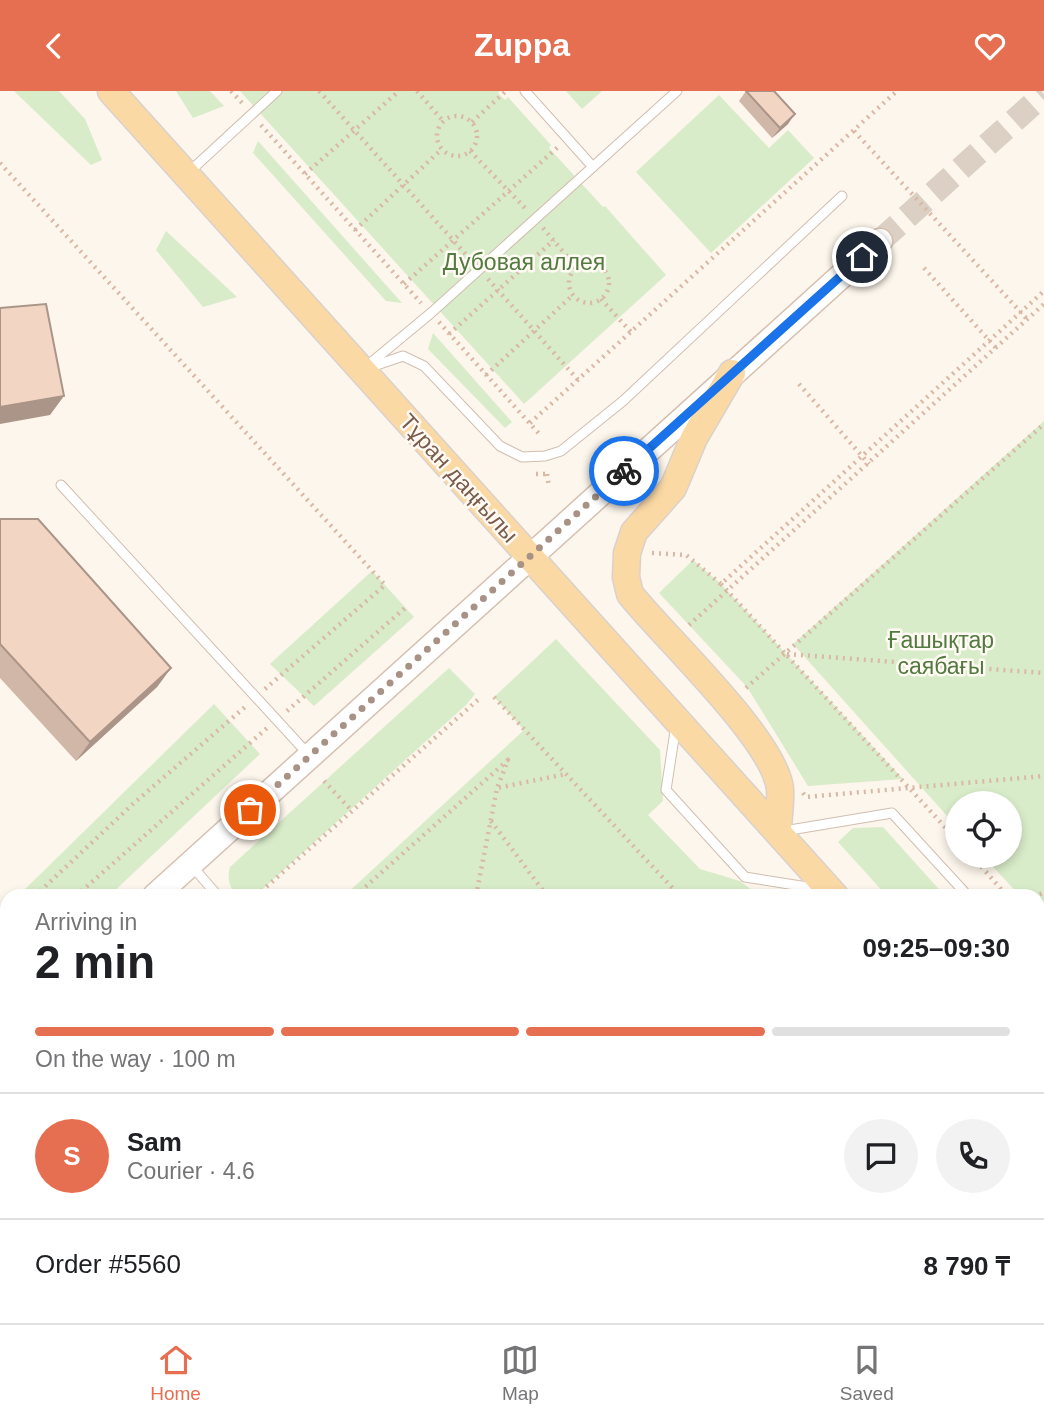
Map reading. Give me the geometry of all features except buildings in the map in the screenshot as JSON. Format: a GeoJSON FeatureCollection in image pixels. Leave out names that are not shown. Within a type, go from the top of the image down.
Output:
{"type":"FeatureCollection","features":[{"type":"Feature","properties":{"kind":"main road","name":"Тұран даңғылы"},"geometry":{"type":"LineString","coordinates":[[111,91],[828,889]]}},
{"type":"Feature","properties":{"kind":"main road"},"geometry":{"type":"LineString","coordinates":[[732,373],[694,438],[673,488],[634,532],[627,553],[625,577],[630,594],[744,723],[772,765],[780,788],[778,832]]}},
{"type":"Feature","properties":{"kind":"street"},"geometry":{"type":"LineString","coordinates":[[163,889],[880,241]]}},
{"type":"Feature","properties":{"kind":"lane"},"geometry":{"type":"LineString","coordinates":[[186,174],[278,91]]}},
{"type":"Feature","properties":{"kind":"lane"},"geometry":{"type":"LineString","coordinates":[[525,91],[593,167]]}},
{"type":"Feature","properties":{"kind":"lane"},"geometry":{"type":"LineString","coordinates":[[363,370],[480,269],[677,91]]}},
{"type":"Feature","properties":{"kind":"lane"},"geometry":{"type":"LineString","coordinates":[[363,370],[402,356],[425,366],[500,446],[522,457],[545,456],[561,451],[623,401],[842,196]]}},
{"type":"Feature","properties":{"kind":"lane"},"geometry":{"type":"LineString","coordinates":[[61,485],[310,756]]}},
{"type":"Feature","properties":{"kind":"lane"},"geometry":{"type":"LineString","coordinates":[[676,719],[666,790],[745,877],[806,889]]}},
{"type":"Feature","properties":{"kind":"lane"},"geometry":{"type":"LineString","coordinates":[[778,832],[892,813],[962,889]]}},
{"type":"Feature","properties":{"kind":"lane"},"geometry":{"type":"LineString","coordinates":[[190,864],[212,889]]}},
{"type":"Feature","properties":{"kind":"path"},"geometry":{"type":"LineString","coordinates":[[231,91],[541,436]]}},
{"type":"Feature","properties":{"kind":"path"},"geometry":{"type":"LineString","coordinates":[[319,91],[578,380]]}},
{"type":"Feature","properties":{"kind":"path"},"geometry":{"type":"LineString","coordinates":[[305,174],[398,91]]}},
{"type":"Feature","properties":{"kind":"path"},"geometry":{"type":"LineString","coordinates":[[417,91],[443,121]]}},
{"type":"Feature","properties":{"kind":"path"},"geometry":{"type":"LineString","coordinates":[[472,122],[506,91]]}},
{"type":"Feature","properties":{"kind":"path"},"geometry":{"type":"LineString","coordinates":[[530,423],[897,91]]}},
{"type":"Feature","properties":{"kind":"path"},"geometry":{"type":"LineString","coordinates":[[458,115],[472,122],[477,137],[471,151],[456,156],[442,149],[437,135],[443,121],[458,115]]}},
{"type":"Feature","properties":{"kind":"path"},"geometry":{"type":"LineString","coordinates":[[854,131],[1027,320]]}},
{"type":"Feature","properties":{"kind":"path"},"geometry":{"type":"LineString","coordinates":[[404,284],[568,138]]}},
{"type":"Feature","properties":{"kind":"path"},"geometry":{"type":"LineString","coordinates":[[355,230],[442,149]]}},
{"type":"Feature","properties":{"kind":"path"},"geometry":{"type":"LineString","coordinates":[[0,163],[385,585],[134,803],[42,889]]}},
{"type":"Feature","properties":{"kind":"path"},"geometry":{"type":"LineString","coordinates":[[449,334],[554,240]]}},
{"type":"Feature","properties":{"kind":"path"},"geometry":{"type":"LineString","coordinates":[[592,263],[599,265],[609,278],[607,293],[601,299],[586,303],[573,295],[569,288],[576,267],[592,263]]}},
{"type":"Feature","properties":{"kind":"path"},"geometry":{"type":"LineString","coordinates":[[925,268],[996,348]]}},
{"type":"Feature","properties":{"kind":"path"},"geometry":{"type":"LineString","coordinates":[[721,584],[1044,291]]}},
{"type":"Feature","properties":{"kind":"path"},"geometry":{"type":"LineString","coordinates":[[486,375],[573,295]]}},
{"type":"Feature","properties":{"kind":"path"},"geometry":{"type":"LineString","coordinates":[[601,299],[631,333]]}},
{"type":"Feature","properties":{"kind":"path"},"geometry":{"type":"LineString","coordinates":[[680,633],[1044,304]]}},
{"type":"Feature","properties":{"kind":"path"},"geometry":{"type":"LineString","coordinates":[[799,384],[869,464]]}},
{"type":"Feature","properties":{"kind":"path"},"geometry":{"type":"LineString","coordinates":[[737,696],[1044,424]]}},
{"type":"Feature","properties":{"kind":"path"},"geometry":{"type":"LineString","coordinates":[[546,466],[549,487]]}},
{"type":"Feature","properties":{"kind":"path"},"geometry":{"type":"LineString","coordinates":[[648,554],[686,555],[721,584],[945,826]]}},
{"type":"Feature","properties":{"kind":"path"},"geometry":{"type":"LineString","coordinates":[[84,889],[405,608]]}},
{"type":"Feature","properties":{"kind":"path"},"geometry":{"type":"LineString","coordinates":[[785,654],[1044,673]]}},
{"type":"Feature","properties":{"kind":"path"},"geometry":{"type":"LineString","coordinates":[[494,697],[674,889]]}},
{"type":"Feature","properties":{"kind":"path"},"geometry":{"type":"LineString","coordinates":[[264,889],[480,698]]}},
{"type":"Feature","properties":{"kind":"path"},"geometry":{"type":"LineString","coordinates":[[363,889],[508,760],[497,788],[477,889]]}},
{"type":"Feature","properties":{"kind":"path"},"geometry":{"type":"LineString","coordinates":[[497,788],[567,773]]}},
{"type":"Feature","properties":{"kind":"path"},"geometry":{"type":"LineString","coordinates":[[799,786],[806,797],[1044,776]]}},
{"type":"Feature","properties":{"kind":"path"},"geometry":{"type":"LineString","coordinates":[[324,781],[352,811]]}},
{"type":"Feature","properties":{"kind":"path"},"geometry":{"type":"LineString","coordinates":[[491,820],[542,889]]}},
{"type":"Feature","properties":{"kind":"path"},"geometry":{"type":"LineString","coordinates":[[982,868],[1001,889]]}},
{"type":"Feature","properties":{"kind":"green space"},"geometry":{"type":"Polygon","coordinates":[[[14,91],[59,91],[85,119],[102,160],[91,165],[14,91]]]}},
{"type":"Feature","properties":{"kind":"green space"},"geometry":{"type":"Polygon","coordinates":[[[176,91],[210,91],[224,106],[193,118],[176,91]]]}},
{"type":"Feature","properties":{"kind":"green space","name":"Дубовая аллея"},"geometry":{"type":"Polygon","coordinates":[[[240,91],[500,91],[498,93],[505,100],[508,97],[551,145],[549,148],[666,275],[524,404],[240,91]]]}},
{"type":"Feature","properties":{"kind":"green space"},"geometry":{"type":"Polygon","coordinates":[[[566,91],[602,91],[582,109],[566,91]]]}},
{"type":"Feature","properties":{"kind":"green space"},"geometry":{"type":"Polygon","coordinates":[[[719,95],[769,148],[788,130],[814,158],[711,253],[636,172],[719,95]]]}},
{"type":"Feature","properties":{"kind":"green space"},"geometry":{"type":"Polygon","coordinates":[[[258,141],[402,303],[386,301],[253,153],[258,141]]]}},
{"type":"Feature","properties":{"kind":"green space"},"geometry":{"type":"Polygon","coordinates":[[[166,231],[237,297],[203,307],[156,250],[166,231]]]}},
{"type":"Feature","properties":{"kind":"green space"},"geometry":{"type":"Polygon","coordinates":[[[433,333],[512,422],[505,428],[428,349],[433,333]]]}},
{"type":"Feature","properties":{"kind":"green space","name":"Ғашықтар саябағы"},"geometry":{"type":"Polygon","coordinates":[[[1044,421],[1044,889],[1014,889],[994,868],[1022,868],[1022,791],[945,791],[945,814],[793,644],[1044,421]]]}},
{"type":"Feature","properties":{"kind":"green space"},"geometry":{"type":"Polygon","coordinates":[[[693,560],[721,584],[903,779],[808,786],[747,687],[659,593],[693,560]]]}},
{"type":"Feature","properties":{"kind":"green space"},"geometry":{"type":"Polygon","coordinates":[[[372,571],[414,617],[314,706],[270,664],[372,571]]]}},
{"type":"Feature","properties":{"kind":"green space"},"geometry":{"type":"Polygon","coordinates":[[[556,639],[660,750],[663,801],[648,815],[700,869],[740,881],[751,889],[352,889],[524,730],[494,697],[556,639]]]}},
{"type":"Feature","properties":{"kind":"green space"},"geometry":{"type":"Polygon","coordinates":[[[449,668],[475,694],[263,889],[232,889],[229,882],[230,867],[449,668]]]}},
{"type":"Feature","properties":{"kind":"green space"},"geometry":{"type":"Polygon","coordinates":[[[214,704],[260,754],[116,889],[25,889],[214,704]]]}},
{"type":"Feature","properties":{"kind":"green space"},"geometry":{"type":"Polygon","coordinates":[[[883,827],[939,889],[881,889],[838,842],[853,828],[883,827]]]}},
{"type":"Feature","properties":{"kind":"tunnel"},"geometry":{"type":"LineString","coordinates":[[880,241],[1044,94]]}},
{"type":"Feature","properties":{"kind":"way so far"},"geometry":{"type":"LineString","coordinates":[[250,810],[624,471]]}},
{"type":"Feature","properties":{"kind":"route"},"geometry":{"type":"LineString","coordinates":[[624,471],[862,257]]}}]}
